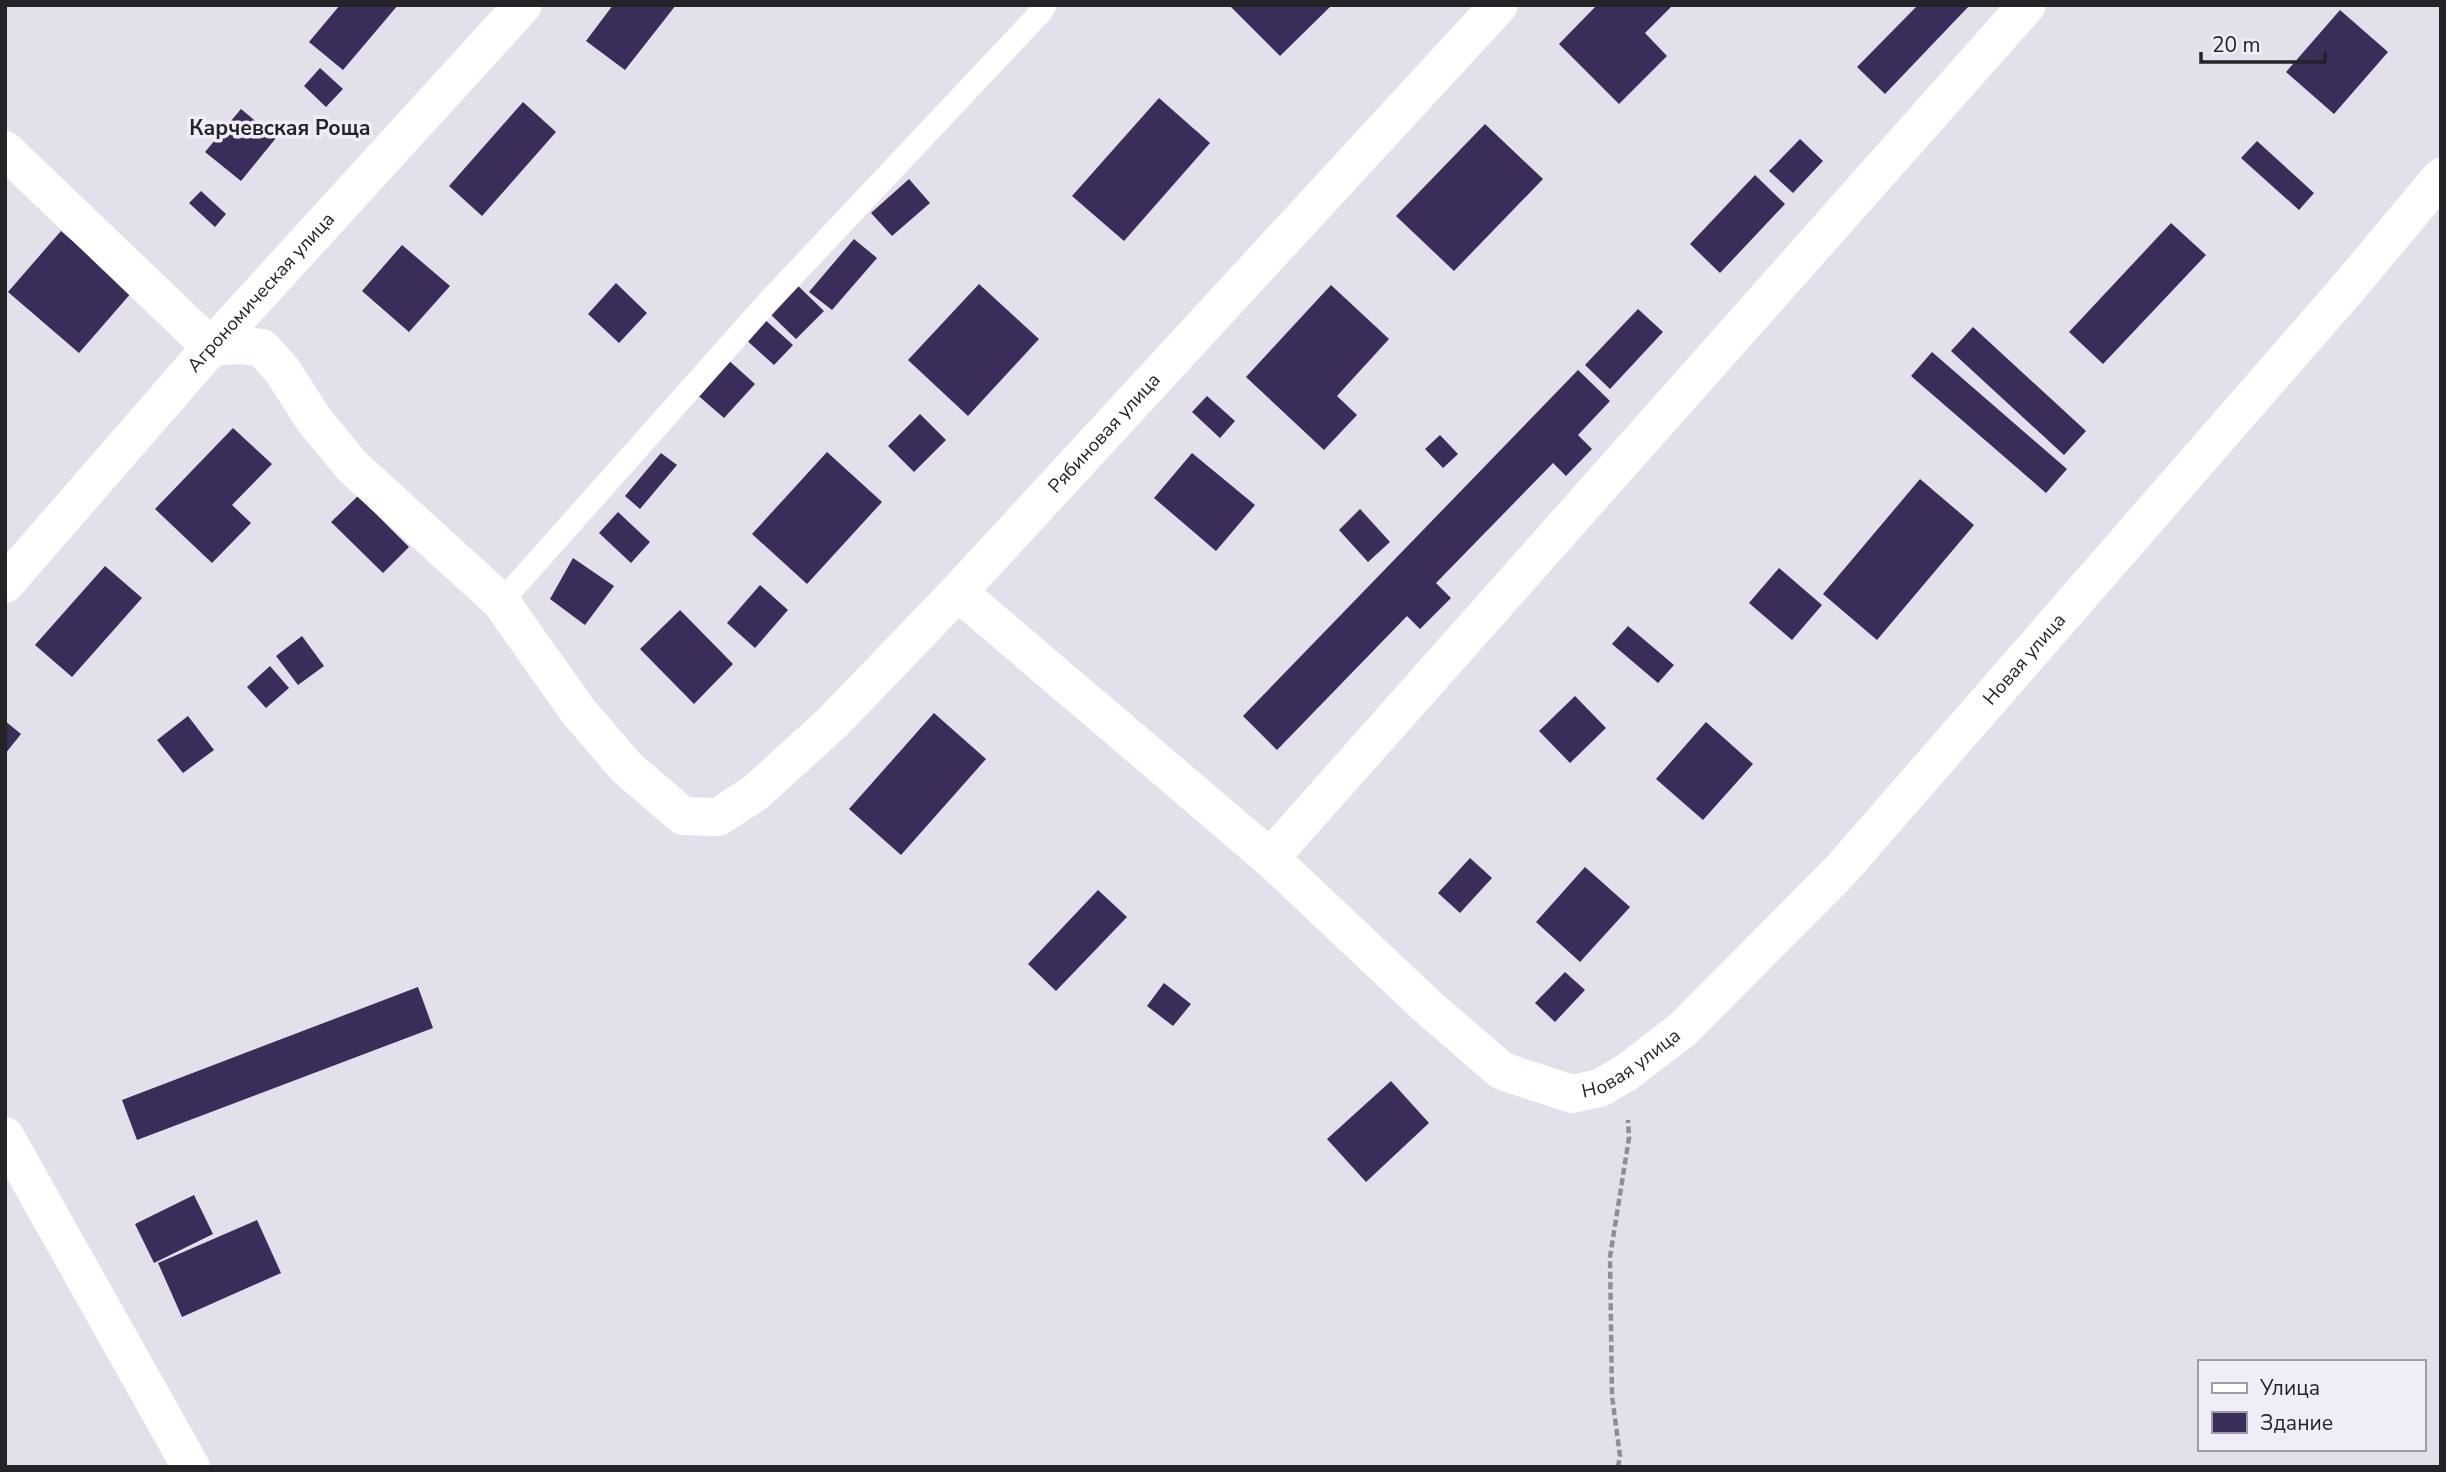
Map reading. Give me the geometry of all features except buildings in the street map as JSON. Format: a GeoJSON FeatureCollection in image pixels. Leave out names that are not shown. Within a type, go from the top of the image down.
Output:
{"type":"FeatureCollection","features":[{"type":"Feature","properties":{"kind":"street","name":"Агрономическая улица"},"geometry":{"type":"LineString","coordinates":[[5,584],[211,347],[523,5]]}},
{"type":"Feature","properties":{"kind":"street","name":"Рябиновая улица"},"geometry":{"type":"LineString","coordinates":[[501,602],[578,711],[627,768],[683,816],[718,817],[755,793],[833,722],[958,592],[1499,5]]}},
{"type":"Feature","properties":{"kind":"street"},"geometry":{"type":"LineString","coordinates":[[958,592],[1270,858],[2028,5]]}},
{"type":"Feature","properties":{"kind":"street"},"geometry":{"type":"LineString","coordinates":[[5,150],[211,347],[240,345],[262,348],[282,370],[314,420],[352,466],[501,602]]}},
{"type":"Feature","properties":{"kind":"street","name":"Новая улица"},"geometry":{"type":"LineString","coordinates":[[1270,858],[1428,1007],[1502,1071],[1572,1094],[1600,1087],[1627,1072],[1682,1030],[1840,871],[2348,288],[2441,177]]}},
{"type":"Feature","properties":{"kind":"street"},"geometry":{"type":"LineString","coordinates":[[5,1136],[191,1467]]}},
{"type":"Feature","properties":{"kind":"lane"},"geometry":{"type":"LineString","coordinates":[[501,602],[768,302],[1045,5]]}},
{"type":"Feature","properties":{"kind":"path"},"geometry":{"type":"LineString","coordinates":[[1618,1467],[1620,1456],[1612,1396],[1611,1256],[1629,1138],[1627,1072]]}},
{"type":"Feature","properties":{"kind":"district","name":"Карчевская Роща"},"geometry":{"type":"Point","coordinates":[280,128]}}]}
